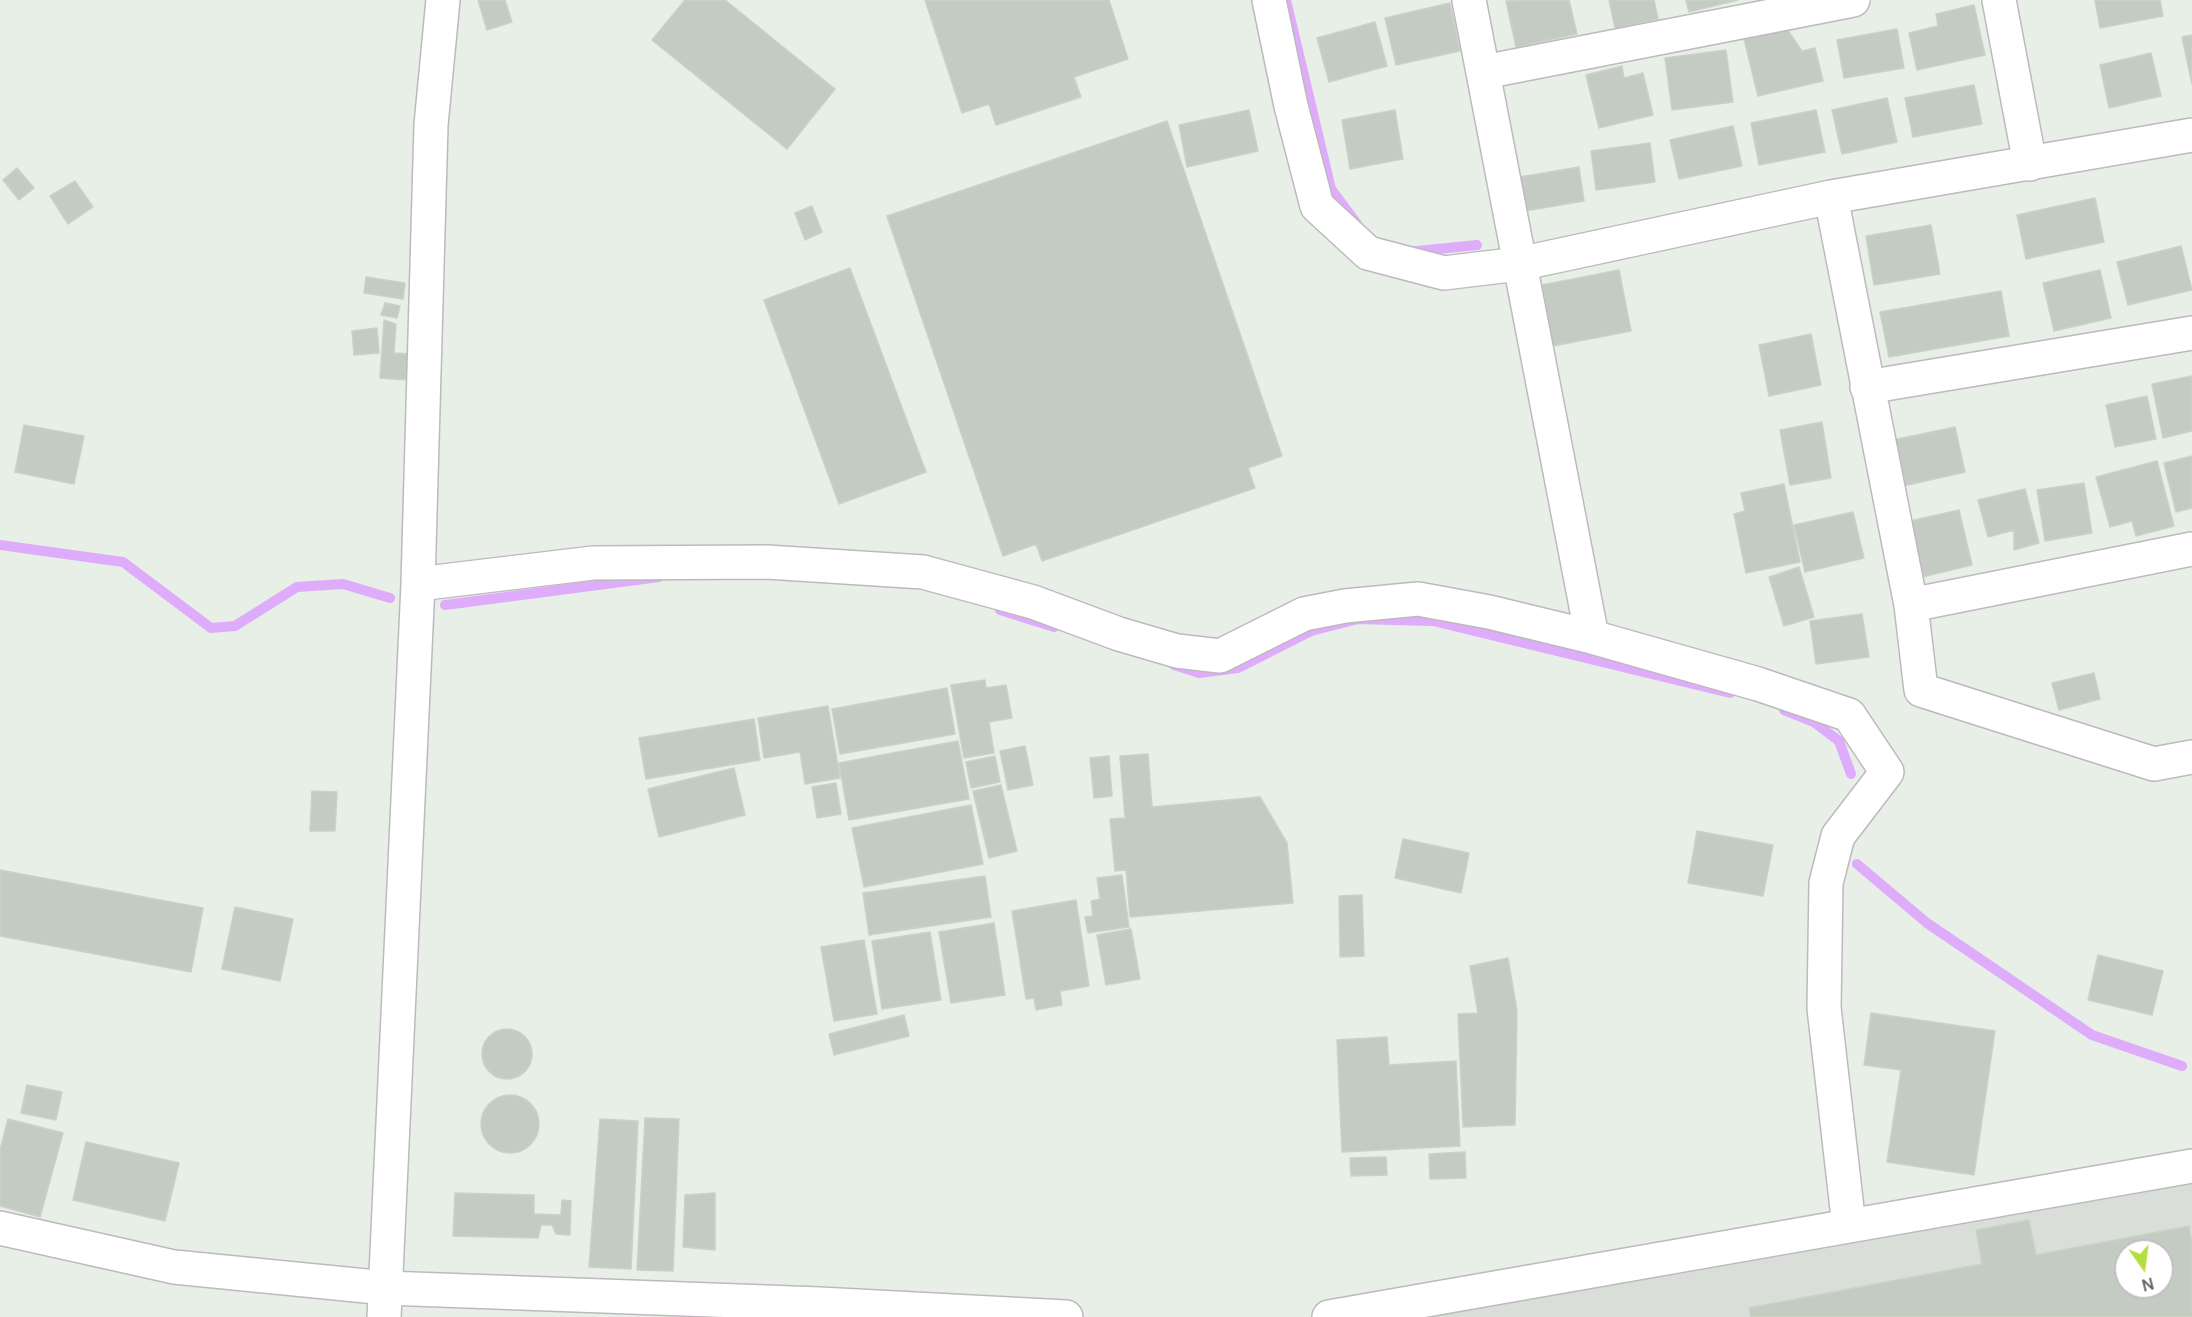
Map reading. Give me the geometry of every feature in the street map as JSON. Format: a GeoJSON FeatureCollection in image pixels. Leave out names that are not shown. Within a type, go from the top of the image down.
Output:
{"type":"FeatureCollection","features":[{"type":"Feature","properties":{"kind":"street"},"geometry":{"type":"LineString","coordinates":[[385,1302],[418,584],[431,125],[443,0]]}},
{"type":"Feature","properties":{"kind":"street"},"geometry":{"type":"LineString","coordinates":[[1269,0],[1291,106],[1317,206],[1368,253],[1406,265],[1444,273],[1519,264],[1831,197],[2192,135]]}},
{"type":"Feature","properties":{"kind":"street"},"geometry":{"type":"LineString","coordinates":[[1469,0],[1592,637]]}},
{"type":"Feature","properties":{"kind":"street"},"geometry":{"type":"LineString","coordinates":[[1484,72],[1853,0]]}},
{"type":"Feature","properties":{"kind":"street"},"geometry":{"type":"LineString","coordinates":[[1999,0],[2030,164]]}},
{"type":"Feature","properties":{"kind":"street"},"geometry":{"type":"LineString","coordinates":[[1831,197],[1911,605],[1921,690],[2154,764],[2192,757]]}},
{"type":"Feature","properties":{"kind":"street"},"geometry":{"type":"LineString","coordinates":[[1867,387],[2192,333]]}},
{"type":"Feature","properties":{"kind":"street"},"geometry":{"type":"LineString","coordinates":[[1911,605],[2192,549]]}},
{"type":"Feature","properties":{"kind":"street"},"geometry":{"type":"LineString","coordinates":[[418,584],[593,563],[767,562],[923,572],[1033,602],[1177,651],[1220,656],[1304,614],[1345,606],[1418,598],[1490,612],[1592,637],[1758,684],[1850,715],[1887,772],[1838,836],[1826,883],[1824,1008],[1849,1226]]}},
{"type":"Feature","properties":{"kind":"street"},"geometry":{"type":"LineString","coordinates":[[1329,1317],[2192,1166]]}},
{"type":"Feature","properties":{"kind":"street"},"geometry":{"type":"LineString","coordinates":[[0,1228],[174,1267],[385,1302],[820,1304],[1066,1317]]}},
{"type":"Feature","properties":{"kind":"shaded area"},"geometry":{"type":"Polygon","coordinates":[[[2192,1184],[2192,1317],[1426,1317],[1760,1260],[2192,1184]]]}},
{"type":"Feature","properties":{"kind":"building"},"geometry":{"type":"Polygon","coordinates":[[[478,0],[505,0],[512,22],[487,30],[478,0]]]}},
{"type":"Feature","properties":{"kind":"building"},"geometry":{"type":"Polygon","coordinates":[[[685,0],[725,0],[835,89],[787,149],[652,40],[685,0]]]}},
{"type":"Feature","properties":{"kind":"building"},"geometry":{"type":"Polygon","coordinates":[[[925,0],[1109,0],[1128,59],[1074,77],[1081,97],[996,125],[989,104],[962,113],[925,0]]]}},
{"type":"Feature","properties":{"kind":"building"},"geometry":{"type":"Polygon","coordinates":[[[1569,0],[1577,34],[1516,47],[1506,1],[1569,0]]]}},
{"type":"Feature","properties":{"kind":"building"},"geometry":{"type":"Polygon","coordinates":[[[1609,0],[1654,0],[1658,19],[1615,28],[1609,0]]]}},
{"type":"Feature","properties":{"kind":"building"},"geometry":{"type":"Polygon","coordinates":[[[1686,0],[1738,0],[1689,12],[1686,0]]]}},
{"type":"Feature","properties":{"kind":"building"},"geometry":{"type":"Polygon","coordinates":[[[2095,0],[2160,0],[2163,16],[2100,28],[2095,0]]]}},
{"type":"Feature","properties":{"kind":"building"},"geometry":{"type":"Polygon","coordinates":[[[1450,3],[1460,51],[1396,65],[1385,18],[1450,3]]]}},
{"type":"Feature","properties":{"kind":"building"},"geometry":{"type":"Polygon","coordinates":[[[1974,5],[1985,55],[1917,70],[1909,33],[1938,26],[1936,14],[1974,5]]]}},
{"type":"Feature","properties":{"kind":"building"},"geometry":{"type":"Polygon","coordinates":[[[1375,22],[1387,66],[1329,82],[1317,38],[1375,22]]]}},
{"type":"Feature","properties":{"kind":"building"},"geometry":{"type":"Polygon","coordinates":[[[1787,29],[1802,51],[1815,48],[1823,81],[1758,96],[1744,39],[1787,29]]]}},
{"type":"Feature","properties":{"kind":"building"},"geometry":{"type":"Polygon","coordinates":[[[1897,29],[1904,68],[1844,78],[1837,40],[1897,29]]]}},
{"type":"Feature","properties":{"kind":"building"},"geometry":{"type":"Polygon","coordinates":[[[2192,35],[2192,84],[2182,37],[2192,35]]]}},
{"type":"Feature","properties":{"kind":"building"},"geometry":{"type":"Polygon","coordinates":[[[1726,50],[1733,102],[1672,110],[1665,58],[1726,50]]]}},
{"type":"Feature","properties":{"kind":"building"},"geometry":{"type":"Polygon","coordinates":[[[2151,53],[2161,96],[2109,108],[2100,65],[2151,53]]]}},
{"type":"Feature","properties":{"kind":"building"},"geometry":{"type":"Polygon","coordinates":[[[1622,66],[1624,78],[1643,73],[1653,115],[1599,128],[1586,75],[1622,66]]]}},
{"type":"Feature","properties":{"kind":"building"},"geometry":{"type":"Polygon","coordinates":[[[1974,85],[1982,124],[1913,137],[1905,98],[1974,85]]]}},
{"type":"Feature","properties":{"kind":"building"},"geometry":{"type":"Polygon","coordinates":[[[1887,98],[1897,142],[1842,154],[1832,110],[1887,98]]]}},
{"type":"Feature","properties":{"kind":"building"},"geometry":{"type":"Polygon","coordinates":[[[1249,110],[1258,151],[1187,167],[1179,125],[1249,110]]]}},
{"type":"Feature","properties":{"kind":"building"},"geometry":{"type":"Polygon","coordinates":[[[1395,110],[1403,159],[1350,169],[1342,120],[1395,110]]]}},
{"type":"Feature","properties":{"kind":"building"},"geometry":{"type":"Polygon","coordinates":[[[1816,110],[1825,152],[1759,165],[1751,123],[1816,110]]]}},
{"type":"Feature","properties":{"kind":"building"},"geometry":{"type":"Polygon","coordinates":[[[1167,121],[1282,456],[1248,468],[1255,488],[1042,561],[1036,544],[1003,556],[887,216],[1167,121]]]}},
{"type":"Feature","properties":{"kind":"building"},"geometry":{"type":"Polygon","coordinates":[[[1733,126],[1742,166],[1679,179],[1670,140],[1733,126]]]}},
{"type":"Feature","properties":{"kind":"building"},"geometry":{"type":"Polygon","coordinates":[[[1650,143],[1655,182],[1596,190],[1591,151],[1650,143]]]}},
{"type":"Feature","properties":{"kind":"building"},"geometry":{"type":"Polygon","coordinates":[[[1579,167],[1584,201],[1525,211],[1520,177],[1579,167]]]}},
{"type":"Feature","properties":{"kind":"building"},"geometry":{"type":"Polygon","coordinates":[[[17,168],[34,188],[19,200],[3,180],[17,168]]]}},
{"type":"Feature","properties":{"kind":"building"},"geometry":{"type":"Polygon","coordinates":[[[75,181],[93,207],[68,224],[50,196],[75,181]]]}},
{"type":"Feature","properties":{"kind":"building"},"geometry":{"type":"Polygon","coordinates":[[[2095,198],[2104,242],[2026,259],[2017,215],[2095,198]]]}},
{"type":"Feature","properties":{"kind":"building"},"geometry":{"type":"Polygon","coordinates":[[[812,206],[822,232],[805,240],[795,213],[812,206]]]}},
{"type":"Feature","properties":{"kind":"building"},"geometry":{"type":"Polygon","coordinates":[[[1931,225],[1940,274],[1874,285],[1866,236],[1931,225]]]}},
{"type":"Feature","properties":{"kind":"building"},"geometry":{"type":"Polygon","coordinates":[[[2181,246],[2192,290],[2128,305],[2117,262],[2181,246]]]}},
{"type":"Feature","properties":{"kind":"building"},"geometry":{"type":"Polygon","coordinates":[[[850,268],[926,472],[839,504],[764,300],[850,268]]]}},
{"type":"Feature","properties":{"kind":"building"},"geometry":{"type":"Polygon","coordinates":[[[1619,270],[1631,331],[1553,346],[1542,285],[1619,270]]]}},
{"type":"Feature","properties":{"kind":"building"},"geometry":{"type":"Polygon","coordinates":[[[2100,270],[2111,318],[2054,331],[2043,283],[2100,270]]]}},
{"type":"Feature","properties":{"kind":"building"},"geometry":{"type":"Polygon","coordinates":[[[366,277],[405,283],[403,299],[364,293],[366,277]]]}},
{"type":"Feature","properties":{"kind":"building"},"geometry":{"type":"Polygon","coordinates":[[[2001,291],[2009,336],[1889,357],[1880,312],[2001,291]]]}},
{"type":"Feature","properties":{"kind":"building"},"geometry":{"type":"Polygon","coordinates":[[[385,303],[400,306],[397,318],[381,315],[385,303]]]}},
{"type":"Feature","properties":{"kind":"building"},"geometry":{"type":"Polygon","coordinates":[[[384,320],[396,324],[394,353],[410,354],[408,380],[380,378],[384,320]]]}},
{"type":"Feature","properties":{"kind":"building"},"geometry":{"type":"Polygon","coordinates":[[[377,328],[379,353],[354,355],[352,331],[377,328]]]}},
{"type":"Feature","properties":{"kind":"building"},"geometry":{"type":"Polygon","coordinates":[[[1811,334],[1821,385],[1769,396],[1759,345],[1811,334]]]}},
{"type":"Feature","properties":{"kind":"building"},"geometry":{"type":"Polygon","coordinates":[[[2192,376],[2192,431],[2163,438],[2152,384],[2192,376]]]}},
{"type":"Feature","properties":{"kind":"building"},"geometry":{"type":"Polygon","coordinates":[[[2147,396],[2156,439],[2115,447],[2106,405],[2147,396]]]}},
{"type":"Feature","properties":{"kind":"building"},"geometry":{"type":"Polygon","coordinates":[[[1822,422],[1831,478],[1790,485],[1780,430],[1822,422]]]}},
{"type":"Feature","properties":{"kind":"building"},"geometry":{"type":"Polygon","coordinates":[[[24,425],[84,436],[74,484],[15,472],[24,425]]]}},
{"type":"Feature","properties":{"kind":"building"},"geometry":{"type":"Polygon","coordinates":[[[1955,427],[1965,472],[1903,486],[1893,440],[1955,427]]]}},
{"type":"Feature","properties":{"kind":"building"},"geometry":{"type":"Polygon","coordinates":[[[2192,456],[2192,508],[2176,512],[2164,463],[2192,456]]]}},
{"type":"Feature","properties":{"kind":"building"},"geometry":{"type":"Polygon","coordinates":[[[2157,461],[2174,526],[2136,536],[2132,521],[2110,527],[2096,477],[2157,461]]]}},
{"type":"Feature","properties":{"kind":"building"},"geometry":{"type":"Polygon","coordinates":[[[2084,483],[2092,533],[2045,541],[2037,490],[2084,483]]]}},
{"type":"Feature","properties":{"kind":"building"},"geometry":{"type":"Polygon","coordinates":[[[1784,484],[1800,562],[1746,573],[1734,514],[1745,511],[1741,493],[1784,484]]]}},
{"type":"Feature","properties":{"kind":"building"},"geometry":{"type":"Polygon","coordinates":[[[2025,489],[2039,543],[2014,550],[2014,530],[1988,537],[1978,500],[2025,489]]]}},
{"type":"Feature","properties":{"kind":"building"},"geometry":{"type":"Polygon","coordinates":[[[1959,510],[1972,565],[1918,578],[1906,522],[1959,510]]]}},
{"type":"Feature","properties":{"kind":"building"},"geometry":{"type":"Polygon","coordinates":[[[1853,512],[1864,558],[1805,572],[1794,525],[1853,512]]]}},
{"type":"Feature","properties":{"kind":"building"},"geometry":{"type":"Polygon","coordinates":[[[1799,567],[1814,617],[1784,626],[1769,577],[1799,567]]]}},
{"type":"Feature","properties":{"kind":"building"},"geometry":{"type":"Polygon","coordinates":[[[1862,614],[1869,657],[1816,664],[1810,621],[1862,614]]]}},
{"type":"Feature","properties":{"kind":"building"},"geometry":{"type":"Polygon","coordinates":[[[2094,673],[2100,699],[2059,710],[2052,683],[2094,673]]]}},
{"type":"Feature","properties":{"kind":"building"},"geometry":{"type":"Polygon","coordinates":[[[985,680],[986,688],[1006,685],[1012,718],[989,722],[994,753],[964,758],[951,685],[985,680]]]}},
{"type":"Feature","properties":{"kind":"building"},"geometry":{"type":"Polygon","coordinates":[[[947,688],[955,734],[840,754],[832,709],[947,688]]]}},
{"type":"Feature","properties":{"kind":"building"},"geometry":{"type":"Polygon","coordinates":[[[828,706],[840,778],[805,784],[800,752],[764,758],[758,718],[828,706]]]}},
{"type":"Feature","properties":{"kind":"building"},"geometry":{"type":"Polygon","coordinates":[[[754,719],[760,760],[646,779],[639,738],[754,719]]]}},
{"type":"Feature","properties":{"kind":"building"},"geometry":{"type":"Polygon","coordinates":[[[958,741],[969,799],[849,820],[839,763],[958,741]]]}},
{"type":"Feature","properties":{"kind":"building"},"geometry":{"type":"Polygon","coordinates":[[[1025,746],[1033,785],[1008,790],[1000,751],[1025,746]]]}},
{"type":"Feature","properties":{"kind":"building"},"geometry":{"type":"Polygon","coordinates":[[[1148,754],[1152,807],[1260,797],[1287,843],[1293,903],[1130,917],[1126,870],[1115,871],[1110,819],[1125,818],[1120,756],[1148,754]]]}},
{"type":"Feature","properties":{"kind":"building"},"geometry":{"type":"Polygon","coordinates":[[[995,756],[1000,782],[971,788],[966,762],[995,756]]]}},
{"type":"Feature","properties":{"kind":"building"},"geometry":{"type":"Polygon","coordinates":[[[1109,756],[1112,796],[1094,798],[1090,758],[1109,756]]]}},
{"type":"Feature","properties":{"kind":"building"},"geometry":{"type":"Polygon","coordinates":[[[734,768],[745,815],[659,837],[648,789],[734,768]]]}},
{"type":"Feature","properties":{"kind":"building"},"geometry":{"type":"Polygon","coordinates":[[[836,783],[841,814],[817,818],[812,787],[836,783]]]}},
{"type":"Feature","properties":{"kind":"building"},"geometry":{"type":"Polygon","coordinates":[[[1001,785],[1017,851],[989,858],[973,791],[1001,785]]]}},
{"type":"Feature","properties":{"kind":"building"},"geometry":{"type":"Polygon","coordinates":[[[312,791],[337,792],[335,831],[310,831],[312,791]]]}},
{"type":"Feature","properties":{"kind":"building"},"geometry":{"type":"Polygon","coordinates":[[[971,805],[983,864],[864,887],[852,828],[971,805]]]}},
{"type":"Feature","properties":{"kind":"building"},"geometry":{"type":"Polygon","coordinates":[[[1697,831],[1773,845],[1763,896],[1688,883],[1697,831]]]}},
{"type":"Feature","properties":{"kind":"building"},"geometry":{"type":"Polygon","coordinates":[[[1403,839],[1469,853],[1461,893],[1395,878],[1403,839]]]}},
{"type":"Feature","properties":{"kind":"building"},"geometry":{"type":"Polygon","coordinates":[[[0,870],[203,908],[191,972],[0,936],[0,870]]]}},
{"type":"Feature","properties":{"kind":"building"},"geometry":{"type":"Polygon","coordinates":[[[1122,875],[1129,927],[1088,933],[1085,917],[1093,916],[1091,901],[1100,899],[1097,878],[1122,875]]]}},
{"type":"Feature","properties":{"kind":"building"},"geometry":{"type":"Polygon","coordinates":[[[985,876],[991,917],[869,935],[863,893],[985,876]]]}},
{"type":"Feature","properties":{"kind":"building"},"geometry":{"type":"Polygon","coordinates":[[[1362,895],[1364,956],[1340,957],[1339,896],[1362,895]]]}},
{"type":"Feature","properties":{"kind":"building"},"geometry":{"type":"Polygon","coordinates":[[[1076,900],[1089,986],[1060,991],[1062,1005],[1036,1010],[1034,998],[1026,999],[1012,911],[1076,900]]]}},
{"type":"Feature","properties":{"kind":"building"},"geometry":{"type":"Polygon","coordinates":[[[235,907],[293,919],[280,981],[222,969],[235,907]]]}},
{"type":"Feature","properties":{"kind":"building"},"geometry":{"type":"Polygon","coordinates":[[[994,923],[1005,995],[951,1003],[939,932],[994,923]]]}},
{"type":"Feature","properties":{"kind":"building"},"geometry":{"type":"Polygon","coordinates":[[[1131,929],[1140,979],[1106,985],[1097,935],[1131,929]]]}},
{"type":"Feature","properties":{"kind":"building"},"geometry":{"type":"Polygon","coordinates":[[[930,932],[941,1000],[882,1009],[872,941],[930,932]]]}},
{"type":"Feature","properties":{"kind":"building"},"geometry":{"type":"Polygon","coordinates":[[[864,940],[877,1014],[834,1021],[821,947],[864,940]]]}},
{"type":"Feature","properties":{"kind":"building"},"geometry":{"type":"Polygon","coordinates":[[[2098,955],[2163,971],[2152,1015],[2088,1000],[2098,955]]]}},
{"type":"Feature","properties":{"kind":"building"},"geometry":{"type":"Polygon","coordinates":[[[1508,958],[1517,1011],[1515,1125],[1463,1127],[1458,1014],[1478,1013],[1470,966],[1508,958]]]}},
{"type":"Feature","properties":{"kind":"building"},"geometry":{"type":"Polygon","coordinates":[[[1871,1013],[1995,1031],[1974,1175],[1887,1162],[1901,1070],[1864,1065],[1871,1013]]]}},
{"type":"Feature","properties":{"kind":"building"},"geometry":{"type":"Polygon","coordinates":[[[904,1015],[909,1036],[834,1055],[829,1034],[904,1015]]]}},
{"type":"Feature","properties":{"kind":"building"},"geometry":{"type":"Polygon","coordinates":[[[502,1029],[512,1029],[525,1036],[532,1049],[532,1059],[525,1072],[512,1079],[502,1079],[493,1075],[486,1068],[482,1059],[482,1049],[486,1040],[493,1033],[502,1029]]]}},
{"type":"Feature","properties":{"kind":"building"},"geometry":{"type":"Polygon","coordinates":[[[1387,1037],[1389,1065],[1456,1061],[1460,1146],[1342,1152],[1337,1040],[1387,1037]]]}},
{"type":"Feature","properties":{"kind":"building"},"geometry":{"type":"Polygon","coordinates":[[[27,1085],[62,1092],[56,1120],[21,1113],[27,1085]]]}},
{"type":"Feature","properties":{"kind":"building"},"geometry":{"type":"Polygon","coordinates":[[[504,1095],[516,1095],[531,1103],[539,1118],[539,1130],[531,1145],[516,1153],[504,1153],[489,1145],[481,1130],[481,1118],[489,1103],[504,1095]]]}},
{"type":"Feature","properties":{"kind":"building"},"geometry":{"type":"Polygon","coordinates":[[[645,1118],[679,1119],[673,1271],[637,1270],[645,1118]]]}},
{"type":"Feature","properties":{"kind":"building"},"geometry":{"type":"Polygon","coordinates":[[[8,1119],[63,1133],[40,1217],[0,1206],[0,1150],[8,1119]]]}},
{"type":"Feature","properties":{"kind":"building"},"geometry":{"type":"Polygon","coordinates":[[[600,1119],[638,1121],[631,1269],[589,1267],[600,1119]]]}},
{"type":"Feature","properties":{"kind":"building"},"geometry":{"type":"Polygon","coordinates":[[[86,1142],[179,1163],[165,1221],[73,1200],[86,1142]]]}},
{"type":"Feature","properties":{"kind":"building"},"geometry":{"type":"Polygon","coordinates":[[[1465,1152],[1466,1178],[1430,1179],[1429,1154],[1465,1152]]]}},
{"type":"Feature","properties":{"kind":"building"},"geometry":{"type":"Polygon","coordinates":[[[1386,1157],[1387,1175],[1351,1176],[1350,1158],[1386,1157]]]}},
{"type":"Feature","properties":{"kind":"building"},"geometry":{"type":"Polygon","coordinates":[[[455,1193],[534,1195],[534,1214],[561,1215],[562,1200],[571,1201],[570,1235],[556,1234],[552,1225],[541,1225],[538,1238],[453,1236],[455,1193]]]}},
{"type":"Feature","properties":{"kind":"building"},"geometry":{"type":"Polygon","coordinates":[[[715,1193],[715,1250],[683,1247],[685,1195],[715,1193]]]}},
{"type":"Feature","properties":{"kind":"building"},"geometry":{"type":"Polygon","coordinates":[[[2029,1220],[2036,1255],[2114,1240],[2114,1299],[2174,1299],[2174,1239],[2120,1239],[2189,1226],[2192,1244],[2192,1317],[1751,1317],[1749,1308],[1982,1264],[1976,1230],[2029,1220]]]}},
{"type":"Feature","properties":{"kind":"waterway"},"geometry":{"type":"LineString","coordinates":[[1286,0],[1331,189],[1357,224]]}},
{"type":"Feature","properties":{"kind":"waterway"},"geometry":{"type":"LineString","coordinates":[[1408,252],[1477,245]]}},
{"type":"Feature","properties":{"kind":"waterway"},"geometry":{"type":"LineString","coordinates":[[0,545],[123,562],[211,628],[235,626],[297,587],[343,584],[390,598]]}},
{"type":"Feature","properties":{"kind":"waterway"},"geometry":{"type":"LineString","coordinates":[[445,605],[659,577]]}},
{"type":"Feature","properties":{"kind":"waterway"},"geometry":{"type":"LineString","coordinates":[[1000,610],[1054,627]]}},
{"type":"Feature","properties":{"kind":"waterway"},"geometry":{"type":"LineString","coordinates":[[1174,665],[1199,673],[1238,668],[1311,631],[1358,619],[1433,621],[1730,693]]}},
{"type":"Feature","properties":{"kind":"waterway"},"geometry":{"type":"LineString","coordinates":[[1784,710],[1814,722],[1839,741],[1851,774]]}},
{"type":"Feature","properties":{"kind":"waterway"},"geometry":{"type":"LineString","coordinates":[[1857,864],[1927,923],[2092,1035],[2182,1066]]}}]}
